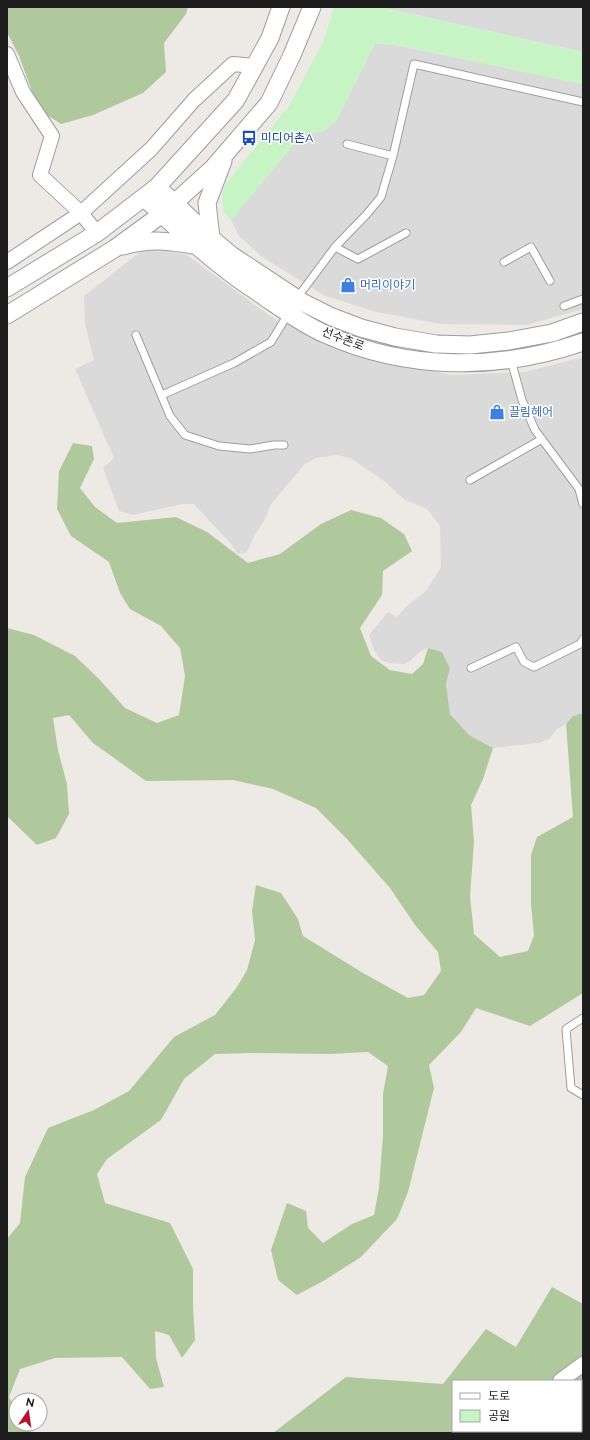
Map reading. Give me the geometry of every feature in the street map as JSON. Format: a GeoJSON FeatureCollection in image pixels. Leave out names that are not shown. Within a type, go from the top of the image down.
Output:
{"type":"FeatureCollection","features":[{"type":"Feature","properties":{"kind":"street"},"geometry":{"type":"LineString","coordinates":[[7,288],[97,233],[157,187],[236,100],[270,38],[281,7]]}},
{"type":"Feature","properties":{"kind":"street"},"geometry":{"type":"LineString","coordinates":[[7,315],[114,249],[168,209],[213,168],[269,102],[292,55],[312,7]]}},
{"type":"Feature","properties":{"kind":"street"},"geometry":{"type":"LineString","coordinates":[[7,54],[23,92],[52,136],[40,175],[81,213],[97,233]]}},
{"type":"Feature","properties":{"kind":"street"},"geometry":{"type":"LineString","coordinates":[[7,262],[81,213],[151,149],[194,100],[233,64],[254,66]]}},
{"type":"Feature","properties":{"kind":"street"},"geometry":{"type":"LineString","coordinates":[[114,249],[139,242],[166,240],[205,242],[207,203],[227,152]]}},
{"type":"Feature","properties":{"kind":"street","name":"선수촌로"},"geometry":{"type":"LineString","coordinates":[[157,187],[168,209]]}},
{"type":"Feature","properties":{"kind":"street","name":"선수촌로"},"geometry":{"type":"LineString","coordinates":[[144,198],[168,209],[205,242],[223,268],[288,314],[325,334],[356,346],[391,355],[434,362],[471,364],[511,360],[557,351],[583,342]]}},
{"type":"Feature","properties":{"kind":"street","name":"선수촌로"},"geometry":{"type":"LineString","coordinates":[[205,242],[231,255],[297,298],[332,317],[361,328],[395,337],[443,344],[470,345],[509,341],[552,333],[583,322]]}},
{"type":"Feature","properties":{"kind":"street"},"geometry":{"type":"LineString","coordinates":[[288,314],[297,298]]}},
{"type":"Feature","properties":{"kind":"street"},"geometry":{"type":"LineString","coordinates":[[509,341],[511,360]]}},
{"type":"Feature","properties":{"kind":"street"},"geometry":{"type":"LineString","coordinates":[[561,1380],[583,1364]]}},
{"type":"Feature","properties":{"kind":"lane"},"geometry":{"type":"LineString","coordinates":[[297,298],[335,247],[381,197],[393,156],[414,64],[583,102]]}},
{"type":"Feature","properties":{"kind":"lane"},"geometry":{"type":"LineString","coordinates":[[346,144],[393,156]]}},
{"type":"Feature","properties":{"kind":"lane"},"geometry":{"type":"LineString","coordinates":[[335,247],[358,259],[406,233]]}},
{"type":"Feature","properties":{"kind":"lane"},"geometry":{"type":"LineString","coordinates":[[504,262],[531,247],[550,281]]}},
{"type":"Feature","properties":{"kind":"lane"},"geometry":{"type":"LineString","coordinates":[[564,306],[583,299]]}},
{"type":"Feature","properties":{"kind":"lane"},"geometry":{"type":"LineString","coordinates":[[162,395],[234,363],[271,342],[288,314]]}},
{"type":"Feature","properties":{"kind":"lane"},"geometry":{"type":"LineString","coordinates":[[136,335],[170,416],[184,435],[219,446],[250,449],[284,445]]}},
{"type":"Feature","properties":{"kind":"lane"},"geometry":{"type":"LineString","coordinates":[[511,360],[522,400],[535,430],[582,493],[583,504]]}},
{"type":"Feature","properties":{"kind":"lane"},"geometry":{"type":"LineString","coordinates":[[470,480],[542,439]]}},
{"type":"Feature","properties":{"kind":"lane"},"geometry":{"type":"LineString","coordinates":[[472,668],[516,648],[524,662],[534,667],[580,644],[583,638]]}},
{"type":"Feature","properties":{"kind":"lane"},"geometry":{"type":"LineString","coordinates":[[583,1018],[566,1029],[571,1088],[583,1095]]}},
{"type":"Feature","properties":{"kind":"shaded area"},"geometry":{"type":"Polygon","coordinates":[[[389,7],[583,7],[583,52],[389,9],[389,7]]]}},
{"type":"Feature","properties":{"kind":"shaded area"},"geometry":{"type":"Polygon","coordinates":[[[375,43],[395,45],[583,84],[583,309],[527,325],[441,324],[377,312],[325,296],[261,256],[239,236],[231,220],[301,135],[324,131],[337,120],[375,43]]]}},
{"type":"Feature","properties":{"kind":"shaded area"},"geometry":{"type":"Polygon","coordinates":[[[163,249],[187,255],[276,320],[375,356],[450,375],[525,372],[583,357],[583,713],[573,716],[566,724],[557,729],[549,739],[539,743],[493,748],[469,735],[450,714],[446,684],[450,668],[442,652],[428,648],[421,651],[410,661],[404,664],[382,661],[374,650],[369,635],[388,612],[397,617],[409,604],[426,591],[441,567],[440,526],[427,509],[405,500],[384,481],[350,458],[337,455],[316,458],[305,464],[271,504],[264,521],[245,553],[238,554],[231,544],[194,504],[182,504],[133,515],[119,511],[103,468],[114,458],[75,369],[94,360],[85,324],[84,296],[140,252],[163,249]]]}},
{"type":"Feature","properties":{"kind":"green space"},"geometry":{"type":"Polygon","coordinates":[[[7,7],[188,7],[186,14],[164,43],[166,72],[143,93],[93,115],[61,124],[39,110],[19,56],[7,32],[7,7]]]}},
{"type":"Feature","properties":{"kind":"green space"},"geometry":{"type":"Polygon","coordinates":[[[334,7],[389,7],[389,9],[583,52],[583,84],[395,45],[375,43],[337,120],[324,131],[301,136],[231,220],[224,213],[222,199],[224,186],[289,106],[324,40],[334,7]]]}},
{"type":"Feature","properties":{"kind":"green space"},"geometry":{"type":"Polygon","coordinates":[[[73,443],[92,446],[94,459],[80,488],[95,507],[117,523],[176,517],[207,532],[248,563],[280,554],[321,524],[351,510],[381,518],[404,534],[412,551],[383,571],[382,595],[360,628],[371,656],[390,670],[412,674],[423,664],[428,648],[442,652],[450,668],[446,684],[450,714],[469,735],[493,748],[483,779],[471,805],[474,842],[470,896],[474,934],[500,957],[528,951],[534,935],[531,904],[531,855],[537,837],[573,817],[566,724],[573,716],[583,713],[583,993],[530,1026],[476,1008],[461,1032],[429,1065],[434,1088],[408,1192],[397,1219],[361,1257],[325,1280],[297,1295],[278,1280],[271,1250],[287,1203],[306,1211],[308,1228],[323,1243],[352,1224],[374,1215],[379,1188],[383,1135],[383,1094],[388,1066],[368,1052],[330,1054],[215,1054],[184,1079],[161,1120],[107,1159],[97,1174],[105,1203],[170,1223],[193,1269],[195,1340],[182,1358],[169,1335],[155,1331],[156,1358],[164,1387],[150,1389],[122,1357],[55,1358],[20,1369],[11,1392],[8,1392],[8,1432],[32,1433],[7,1433],[7,1239],[20,1223],[25,1177],[48,1128],[94,1110],[129,1091],[174,1037],[215,1015],[237,987],[247,970],[255,940],[252,911],[256,885],[281,893],[298,919],[303,936],[363,973],[408,998],[424,995],[441,971],[438,952],[415,925],[390,888],[346,838],[316,808],[273,789],[233,780],[146,781],[93,743],[69,715],[53,718],[58,750],[67,784],[69,814],[56,838],[37,845],[7,816],[7,628],[34,635],[75,656],[100,680],[125,708],[157,723],[179,715],[185,676],[180,648],[161,626],[130,609],[120,593],[109,562],[71,536],[57,509],[59,471],[73,443]]]}},
{"type":"Feature","properties":{"kind":"green space"},"geometry":{"type":"Polygon","coordinates":[[[552,1287],[583,1304],[583,1433],[273,1433],[346,1377],[443,1384],[486,1329],[516,1347],[552,1287]]]}},
{"type":"Feature","properties":{"kind":"place","name":"미디어촌A"},"geometry":{"type":"Point","coordinates":[249,138]}},
{"type":"Feature","properties":{"kind":"place","name":"머리이야기"},"geometry":{"type":"Point","coordinates":[348,285]}},
{"type":"Feature","properties":{"kind":"place","name":"끌림헤어"},"geometry":{"type":"Point","coordinates":[497,412]}}]}
